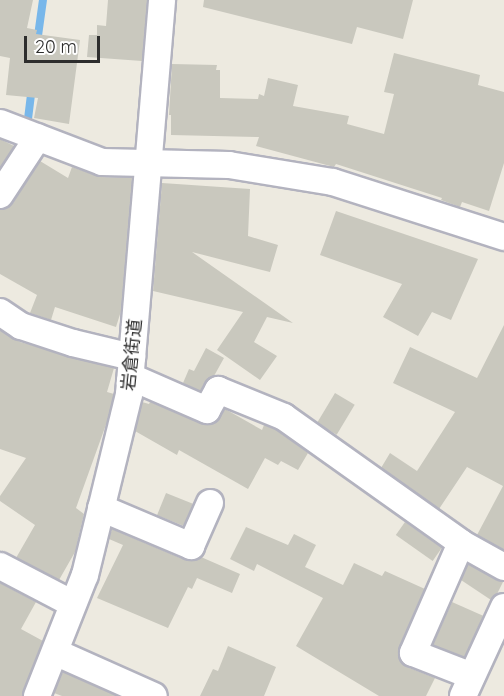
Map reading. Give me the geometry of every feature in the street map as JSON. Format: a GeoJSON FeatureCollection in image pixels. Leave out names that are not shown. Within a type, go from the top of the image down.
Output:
{"type":"FeatureCollection","features":[{"type":"Feature","properties":{"kind":"street","name":"岩倉街道"},"geometry":{"type":"LineString","coordinates":[[37,696],[85,575],[129,394],[162,0]]}},
{"type":"Feature","properties":{"kind":"street"},"geometry":{"type":"LineString","coordinates":[[0,123],[102,162],[229,165],[333,182],[504,237]]}},
{"type":"Feature","properties":{"kind":"street"},"geometry":{"type":"LineString","coordinates":[[0,195],[38,137]]}},
{"type":"Feature","properties":{"kind":"street"},"geometry":{"type":"LineString","coordinates":[[0,312],[21,326],[132,367],[207,410],[218,390],[284,417],[461,543],[504,567]]}},
{"type":"Feature","properties":{"kind":"street"},"geometry":{"type":"LineString","coordinates":[[101,508],[191,546],[210,503]]}},
{"type":"Feature","properties":{"kind":"street"},"geometry":{"type":"LineString","coordinates":[[461,543],[413,653],[468,686],[502,614]]}},
{"type":"Feature","properties":{"kind":"street"},"geometry":{"type":"LineString","coordinates":[[0,566],[73,604]]}},
{"type":"Feature","properties":{"kind":"street"},"geometry":{"type":"LineString","coordinates":[[55,652],[154,696]]}},
{"type":"Feature","properties":{"kind":"building"},"geometry":{"type":"Polygon","coordinates":[[[0,0],[33,0],[27,28],[37,30],[36,34],[80,40],[69,124],[34,118],[38,98],[6,95],[10,58],[0,56],[0,0]]]}},
{"type":"Feature","properties":{"kind":"building"},"geometry":{"type":"Polygon","coordinates":[[[108,0],[147,0],[142,61],[87,57],[89,35],[97,35],[97,25],[106,26],[108,0]]]}},
{"type":"Feature","properties":{"kind":"building"},"geometry":{"type":"Polygon","coordinates":[[[204,0],[413,0],[403,39],[357,27],[352,44],[203,7],[204,0]]]}},
{"type":"Feature","properties":{"kind":"building"},"geometry":{"type":"Polygon","coordinates":[[[394,53],[480,75],[478,85],[504,92],[504,163],[489,211],[462,202],[460,207],[441,200],[442,198],[336,164],[334,167],[256,146],[259,137],[171,135],[171,115],[169,115],[172,64],[217,65],[216,70],[220,70],[220,98],[258,99],[259,94],[264,96],[268,78],[298,85],[293,106],[349,116],[347,124],[384,134],[394,94],[384,92],[394,53]]]}},
{"type":"Feature","properties":{"kind":"building"},"geometry":{"type":"Polygon","coordinates":[[[0,139],[14,146],[0,168],[0,139]]]}},
{"type":"Feature","properties":{"kind":"building"},"geometry":{"type":"Polygon","coordinates":[[[40,161],[68,178],[72,167],[101,177],[132,178],[121,311],[116,327],[55,307],[51,320],[30,313],[37,295],[0,274],[0,210],[13,203],[40,161]]]}},
{"type":"Feature","properties":{"kind":"building"},"geometry":{"type":"Polygon","coordinates":[[[162,183],[250,189],[248,236],[278,245],[270,272],[192,252],[293,323],[267,317],[254,342],[277,356],[260,380],[217,350],[243,312],[153,291],[162,183]]]}},
{"type":"Feature","properties":{"kind":"building"},"geometry":{"type":"Polygon","coordinates":[[[336,211],[478,259],[451,320],[432,312],[418,336],[383,317],[402,284],[320,255],[336,211]]]}},
{"type":"Feature","properties":{"kind":"building"},"geometry":{"type":"Polygon","coordinates":[[[504,325],[504,550],[477,535],[503,486],[467,467],[439,509],[381,468],[390,453],[417,471],[455,412],[393,383],[410,347],[477,378],[504,325]]]}},
{"type":"Feature","properties":{"kind":"building"},"geometry":{"type":"Polygon","coordinates":[[[0,330],[20,342],[114,368],[107,392],[114,394],[108,419],[76,508],[84,514],[75,552],[59,580],[16,558],[35,525],[0,501],[0,496],[26,458],[0,449],[0,330]]]}},
{"type":"Feature","properties":{"kind":"building"},"geometry":{"type":"Polygon","coordinates":[[[206,348],[224,358],[214,376],[205,382],[200,391],[183,383],[189,369],[194,371],[206,348]]]}},
{"type":"Feature","properties":{"kind":"building"},"geometry":{"type":"Polygon","coordinates":[[[335,393],[355,405],[337,435],[317,423],[335,393]]]}},
{"type":"Feature","properties":{"kind":"building"},"geometry":{"type":"Polygon","coordinates":[[[142,402],[149,404],[150,402],[208,425],[216,422],[225,409],[262,430],[264,425],[277,430],[308,453],[298,470],[281,461],[278,465],[265,458],[248,489],[179,450],[177,455],[135,431],[142,402]]]}},
{"type":"Feature","properties":{"kind":"building"},"geometry":{"type":"Polygon","coordinates":[[[166,493],[193,504],[184,526],[157,515],[166,493]]]}},
{"type":"Feature","properties":{"kind":"building"},"geometry":{"type":"Polygon","coordinates":[[[405,522],[442,548],[433,561],[396,535],[405,522]]]}},
{"type":"Feature","properties":{"kind":"building"},"geometry":{"type":"Polygon","coordinates":[[[246,527],[288,545],[294,534],[316,545],[305,567],[343,585],[354,563],[382,576],[385,571],[425,589],[398,654],[401,662],[407,667],[435,678],[426,696],[379,696],[296,646],[323,598],[257,564],[254,571],[230,559],[246,527]]]}},
{"type":"Feature","properties":{"kind":"building"},"geometry":{"type":"Polygon","coordinates":[[[112,529],[185,560],[193,561],[201,557],[240,574],[232,593],[197,578],[192,589],[188,587],[168,628],[97,598],[123,545],[109,539],[112,529]]]}},
{"type":"Feature","properties":{"kind":"building"},"geometry":{"type":"Polygon","coordinates":[[[468,564],[503,582],[491,600],[461,580],[468,564]]]}},
{"type":"Feature","properties":{"kind":"building"},"geometry":{"type":"Polygon","coordinates":[[[0,583],[36,602],[21,629],[43,641],[22,696],[0,696],[0,583]]]}},
{"type":"Feature","properties":{"kind":"building"},"geometry":{"type":"Polygon","coordinates":[[[452,602],[483,616],[464,659],[433,645],[452,602]]]}},
{"type":"Feature","properties":{"kind":"building"},"geometry":{"type":"Polygon","coordinates":[[[228,646],[276,667],[264,696],[200,696],[213,669],[218,671],[228,646]]]}},
{"type":"Feature","properties":{"kind":"building"},"geometry":{"type":"Polygon","coordinates":[[[63,672],[117,696],[62,696],[54,693],[63,672]]]}},
{"type":"Feature","properties":{"kind":"waterway"},"geometry":{"type":"LineString","coordinates":[[37,43],[43,0]]}},
{"type":"Feature","properties":{"kind":"waterway"},"geometry":{"type":"LineString","coordinates":[[28,119],[32,88]]}}]}
